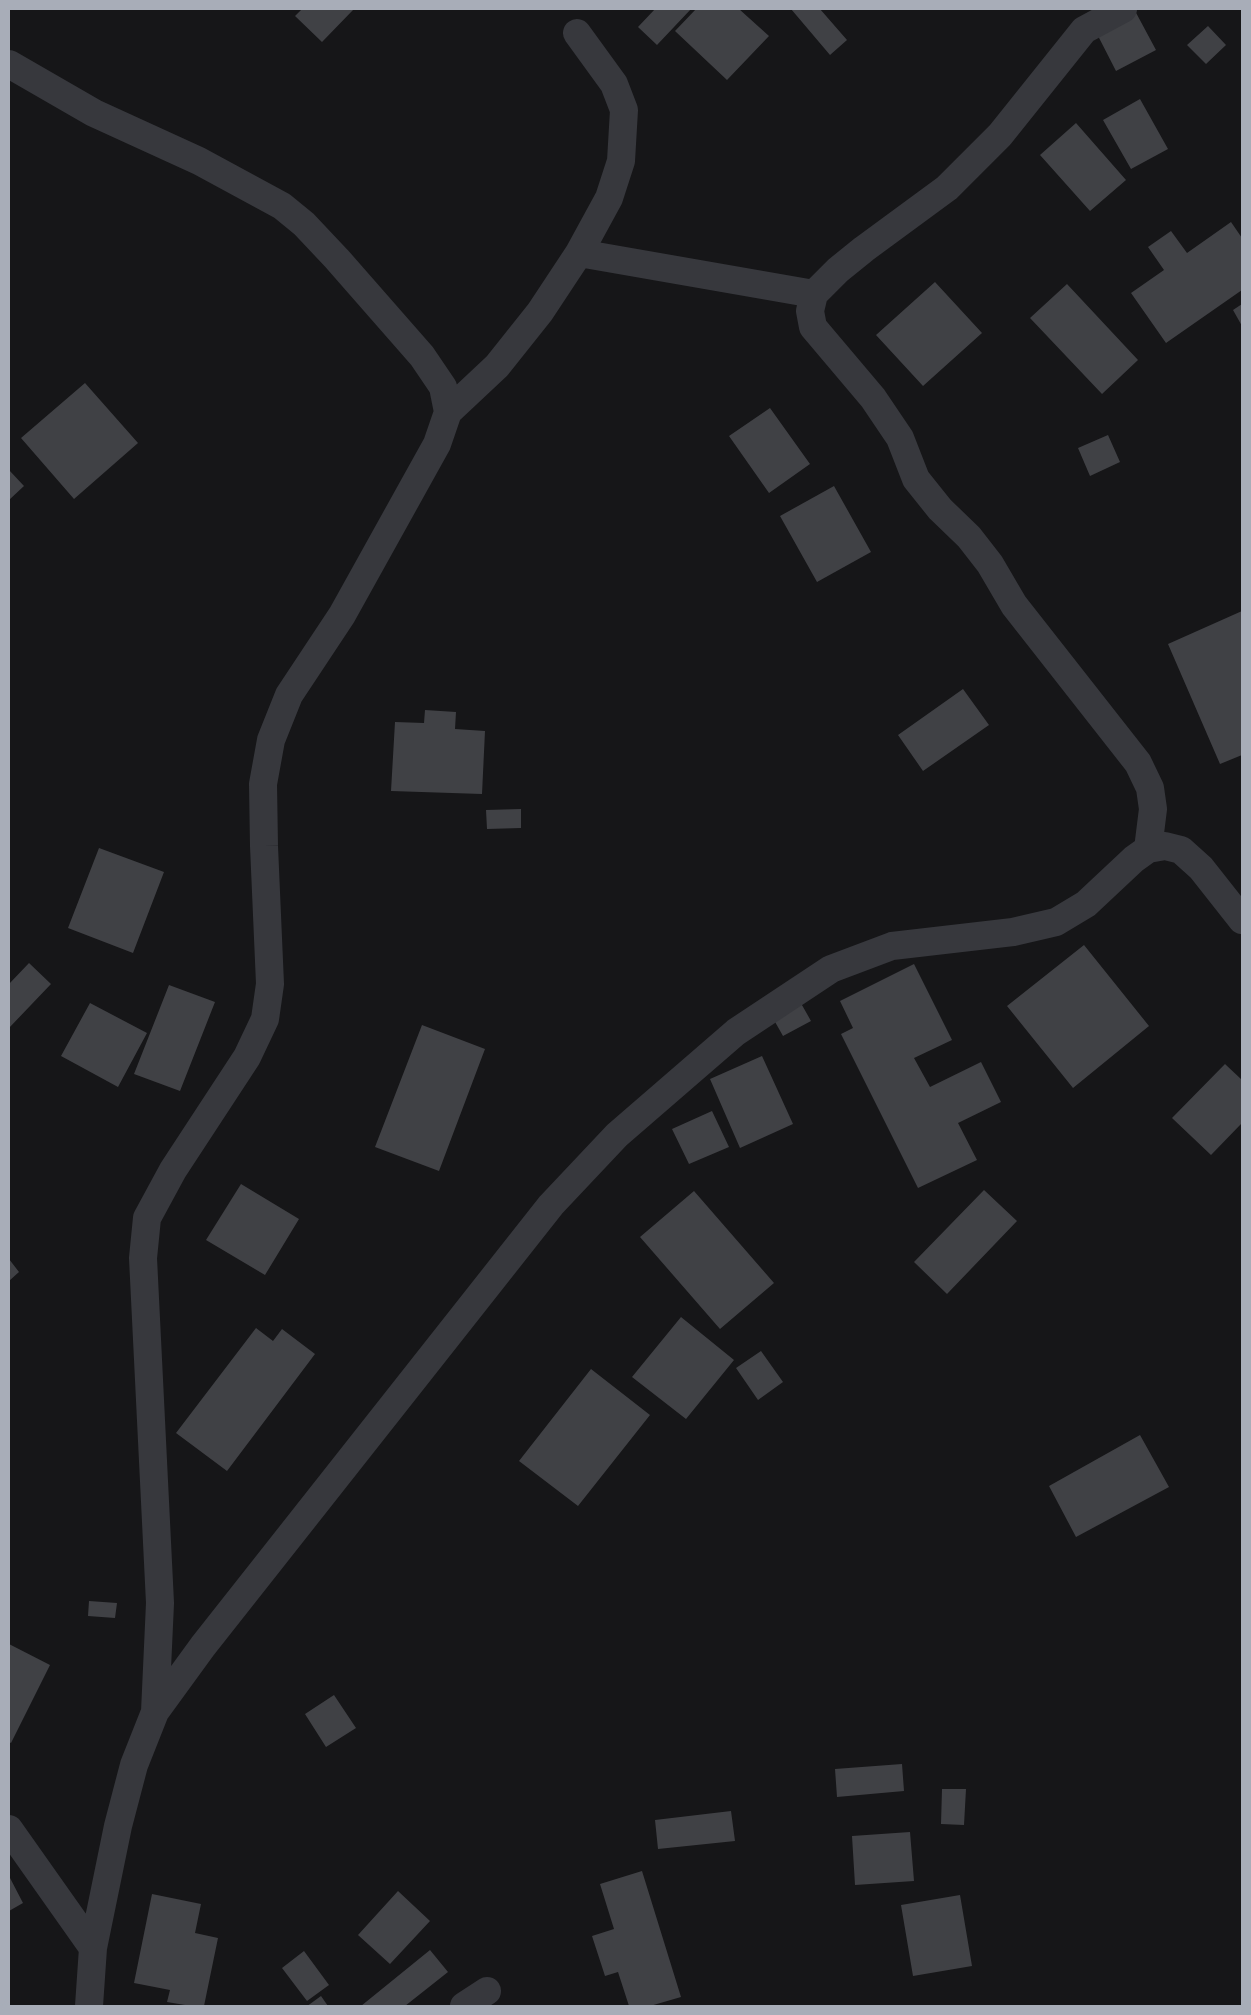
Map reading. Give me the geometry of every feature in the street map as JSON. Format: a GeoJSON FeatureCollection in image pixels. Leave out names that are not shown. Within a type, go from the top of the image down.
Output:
{"type":"FeatureCollection","features":[{"type":"Feature","properties":{"kind":"street"},"geometry":{"type":"LineString","coordinates":[[1123,9],[1084,30],[1000,135],[947,188],[838,270],[814,294],[810,311],[812,327],[873,398],[900,438],[916,479],[940,509],[969,537],[990,564],[1014,605],[1138,763],[1150,788],[1153,810],[1148,849]]}},
{"type":"Feature","properties":{"kind":"street"},"geometry":{"type":"LineString","coordinates":[[155,1712],[160,1604],[143,1258],[147,1218],[173,1170],[247,1057],[265,1019],[270,984],[263,784],[271,740],[289,696],[342,615],[437,444],[448,412],[497,366],[540,312],[579,253],[608,198],[621,161],[624,110],[614,84],[577,33]]}},
{"type":"Feature","properties":{"kind":"street"},"geometry":{"type":"LineString","coordinates":[[9,64],[94,112],[199,161],[282,206],[304,224],[337,259],[422,356],[443,387],[448,412]]}},
{"type":"Feature","properties":{"kind":"street"},"geometry":{"type":"LineString","coordinates":[[579,253],[814,294]]}},
{"type":"Feature","properties":{"kind":"street"},"geometry":{"type":"LineString","coordinates":[[90,2006],[93,1948],[118,1826],[132,1774],[155,1712],[204,1646],[551,1205],[617,1135],[736,1032],[831,970],[892,946],[1013,932],[1056,922],[1086,904],[1134,859],[1148,849],[1165,846],[1181,850],[1201,868],[1242,920]]}},
{"type":"Feature","properties":{"kind":"street"},"geometry":{"type":"LineString","coordinates":[[9,1830],[93,1948]]}},
{"type":"Feature","properties":{"kind":"street"},"geometry":{"type":"LineString","coordinates":[[464,2006],[487,1991]]}},
{"type":"Feature","properties":{"kind":"building"},"geometry":{"type":"Polygon","coordinates":[[[302,9],[354,9],[322,42],[295,16],[302,9]]]}},
{"type":"Feature","properties":{"kind":"building"},"geometry":{"type":"Polygon","coordinates":[[[655,9],[691,9],[657,45],[638,27],[655,9]]]}},
{"type":"Feature","properties":{"kind":"building"},"geometry":{"type":"Polygon","coordinates":[[[696,9],[739,9],[769,36],[727,80],[675,31],[696,9]]]}},
{"type":"Feature","properties":{"kind":"building"},"geometry":{"type":"Polygon","coordinates":[[[791,9],[820,9],[847,40],[830,55],[791,9]]]}},
{"type":"Feature","properties":{"kind":"building"},"geometry":{"type":"Polygon","coordinates":[[[1134,9],[1156,50],[1116,71],[1095,30],[1134,9]]]}},
{"type":"Feature","properties":{"kind":"building"},"geometry":{"type":"Polygon","coordinates":[[[1208,26],[1226,45],[1206,64],[1187,45],[1208,26]]]}},
{"type":"Feature","properties":{"kind":"building"},"geometry":{"type":"Polygon","coordinates":[[[1140,99],[1168,149],[1131,169],[1103,120],[1140,99]]]}},
{"type":"Feature","properties":{"kind":"building"},"geometry":{"type":"Polygon","coordinates":[[[1076,123],[1126,180],[1090,211],[1040,155],[1076,123]]]}},
{"type":"Feature","properties":{"kind":"building"},"geometry":{"type":"Polygon","coordinates":[[[1231,222],[1242,238],[1242,290],[1166,343],[1131,293],[1164,270],[1148,247],[1171,231],[1187,253],[1231,222]]]}},
{"type":"Feature","properties":{"kind":"building"},"geometry":{"type":"Polygon","coordinates":[[[935,282],[982,333],[923,386],[876,335],[935,282]]]}},
{"type":"Feature","properties":{"kind":"building"},"geometry":{"type":"Polygon","coordinates":[[[1067,284],[1138,360],[1102,394],[1030,318],[1067,284]]]}},
{"type":"Feature","properties":{"kind":"building"},"geometry":{"type":"Polygon","coordinates":[[[1242,304],[1242,326],[1233,310],[1242,304]]]}},
{"type":"Feature","properties":{"kind":"building"},"geometry":{"type":"Polygon","coordinates":[[[85,383],[138,443],[74,499],[21,438],[85,383]]]}},
{"type":"Feature","properties":{"kind":"building"},"geometry":{"type":"Polygon","coordinates":[[[770,408],[810,464],[769,493],[729,436],[770,408]]]}},
{"type":"Feature","properties":{"kind":"building"},"geometry":{"type":"Polygon","coordinates":[[[1108,435],[1120,462],[1090,476],[1078,448],[1108,435]]]}},
{"type":"Feature","properties":{"kind":"building"},"geometry":{"type":"Polygon","coordinates":[[[9,470],[24,486],[9,500],[9,470]]]}},
{"type":"Feature","properties":{"kind":"building"},"geometry":{"type":"Polygon","coordinates":[[[834,486],[871,552],[817,582],[780,516],[834,486]]]}},
{"type":"Feature","properties":{"kind":"building"},"geometry":{"type":"Polygon","coordinates":[[[1242,611],[1242,755],[1220,764],[1168,644],[1242,611]]]}},
{"type":"Feature","properties":{"kind":"building"},"geometry":{"type":"Polygon","coordinates":[[[963,689],[989,725],[923,771],[898,735],[963,689]]]}},
{"type":"Feature","properties":{"kind":"building"},"geometry":{"type":"Polygon","coordinates":[[[425,710],[456,712],[455,729],[485,731],[482,794],[391,791],[395,722],[424,723],[425,710]]]}},
{"type":"Feature","properties":{"kind":"building"},"geometry":{"type":"Polygon","coordinates":[[[521,809],[521,828],[487,829],[486,810],[521,809]]]}},
{"type":"Feature","properties":{"kind":"building"},"geometry":{"type":"Polygon","coordinates":[[[99,848],[164,872],[133,953],[68,928],[99,848]]]}},
{"type":"Feature","properties":{"kind":"building"},"geometry":{"type":"Polygon","coordinates":[[[1084,945],[1149,1026],[1073,1088],[1007,1006],[1084,945]]]}},
{"type":"Feature","properties":{"kind":"building"},"geometry":{"type":"Polygon","coordinates":[[[29,963],[51,984],[9,1028],[9,984],[29,963]]]}},
{"type":"Feature","properties":{"kind":"building"},"geometry":{"type":"Polygon","coordinates":[[[914,964],[952,1040],[914,1058],[930,1087],[981,1062],[1001,1102],[958,1123],[977,1160],[918,1188],[841,1034],[853,1028],[840,1001],[914,964]]]}},
{"type":"Feature","properties":{"kind":"building"},"geometry":{"type":"Polygon","coordinates":[[[169,985],[215,1002],[180,1091],[134,1074],[169,985]]]}},
{"type":"Feature","properties":{"kind":"building"},"geometry":{"type":"Polygon","coordinates":[[[798,998],[811,1021],[783,1036],[770,1013],[798,998]]]}},
{"type":"Feature","properties":{"kind":"building"},"geometry":{"type":"Polygon","coordinates":[[[90,1003],[147,1033],[118,1087],[61,1056],[90,1003]]]}},
{"type":"Feature","properties":{"kind":"building"},"geometry":{"type":"Polygon","coordinates":[[[422,1025],[485,1049],[439,1171],[375,1147],[422,1025]]]}},
{"type":"Feature","properties":{"kind":"building"},"geometry":{"type":"Polygon","coordinates":[[[762,1056],[793,1124],[740,1148],[710,1079],[762,1056]]]}},
{"type":"Feature","properties":{"kind":"building"},"geometry":{"type":"Polygon","coordinates":[[[1225,1064],[1242,1080],[1242,1123],[1211,1155],[1172,1118],[1225,1064]]]}},
{"type":"Feature","properties":{"kind":"building"},"geometry":{"type":"Polygon","coordinates":[[[712,1111],[729,1147],[689,1164],[672,1129],[712,1111]]]}},
{"type":"Feature","properties":{"kind":"building"},"geometry":{"type":"Polygon","coordinates":[[[241,1184],[299,1219],[265,1275],[206,1240],[241,1184]]]}},
{"type":"Feature","properties":{"kind":"building"},"geometry":{"type":"Polygon","coordinates":[[[984,1190],[1017,1221],[947,1294],[914,1262],[984,1190]]]}},
{"type":"Feature","properties":{"kind":"building"},"geometry":{"type":"Polygon","coordinates":[[[694,1191],[774,1283],[720,1329],[640,1237],[694,1191]]]}},
{"type":"Feature","properties":{"kind":"building"},"geometry":{"type":"Polygon","coordinates":[[[9,1259],[19,1272],[9,1281],[9,1259]]]}},
{"type":"Feature","properties":{"kind":"building"},"geometry":{"type":"Polygon","coordinates":[[[681,1317],[734,1360],[686,1419],[632,1377],[681,1317]]]}},
{"type":"Feature","properties":{"kind":"building"},"geometry":{"type":"Polygon","coordinates":[[[256,1328],[273,1341],[282,1329],[315,1354],[227,1471],[176,1433],[256,1328]]]}},
{"type":"Feature","properties":{"kind":"building"},"geometry":{"type":"Polygon","coordinates":[[[761,1351],[783,1382],[758,1400],[736,1368],[761,1351]]]}},
{"type":"Feature","properties":{"kind":"building"},"geometry":{"type":"Polygon","coordinates":[[[591,1369],[650,1415],[578,1506],[519,1461],[591,1369]]]}},
{"type":"Feature","properties":{"kind":"building"},"geometry":{"type":"Polygon","coordinates":[[[1140,1435],[1169,1487],[1076,1537],[1049,1486],[1140,1435]]]}},
{"type":"Feature","properties":{"kind":"building"},"geometry":{"type":"Polygon","coordinates":[[[89,1601],[117,1603],[115,1618],[88,1616],[89,1601]]]}},
{"type":"Feature","properties":{"kind":"building"},"geometry":{"type":"Polygon","coordinates":[[[9,1644],[50,1665],[11,1743],[9,1742],[9,1644]]]}},
{"type":"Feature","properties":{"kind":"building"},"geometry":{"type":"Polygon","coordinates":[[[334,1695],[356,1728],[326,1747],[305,1714],[334,1695]]]}},
{"type":"Feature","properties":{"kind":"building"},"geometry":{"type":"Polygon","coordinates":[[[902,1764],[904,1791],[837,1797],[835,1769],[902,1764]]]}},
{"type":"Feature","properties":{"kind":"building"},"geometry":{"type":"Polygon","coordinates":[[[942,1789],[966,1789],[964,1825],[941,1824],[942,1789]]]}},
{"type":"Feature","properties":{"kind":"building"},"geometry":{"type":"Polygon","coordinates":[[[731,1811],[735,1841],[658,1849],[655,1820],[731,1811]]]}},
{"type":"Feature","properties":{"kind":"building"},"geometry":{"type":"Polygon","coordinates":[[[910,1832],[914,1881],[855,1885],[852,1836],[910,1832]]]}},
{"type":"Feature","properties":{"kind":"building"},"geometry":{"type":"Polygon","coordinates":[[[642,1871],[681,1997],[650,2006],[629,2006],[618,1972],[605,1976],[592,1936],[614,1929],[600,1884],[642,1871]]]}},
{"type":"Feature","properties":{"kind":"building"},"geometry":{"type":"Polygon","coordinates":[[[9,1876],[23,1903],[9,1911],[9,1876]]]}},
{"type":"Feature","properties":{"kind":"building"},"geometry":{"type":"Polygon","coordinates":[[[398,1891],[430,1921],[390,1964],[358,1935],[398,1891]]]}},
{"type":"Feature","properties":{"kind":"building"},"geometry":{"type":"Polygon","coordinates":[[[152,1894],[201,1904],[195,1933],[218,1938],[204,2006],[167,2002],[170,1990],[134,1983],[152,1894]]]}},
{"type":"Feature","properties":{"kind":"building"},"geometry":{"type":"Polygon","coordinates":[[[960,1895],[972,1966],[913,1976],[901,1905],[960,1895]]]}},
{"type":"Feature","properties":{"kind":"building"},"geometry":{"type":"Polygon","coordinates":[[[430,1950],[448,1972],[405,2006],[361,2006],[430,1950]]]}},
{"type":"Feature","properties":{"kind":"building"},"geometry":{"type":"Polygon","coordinates":[[[304,1951],[329,1985],[307,2001],[282,1968],[304,1951]]]}},
{"type":"Feature","properties":{"kind":"building"},"geometry":{"type":"Polygon","coordinates":[[[321,1996],[328,2006],[307,2006],[310,2004],[321,1996]]]}}]}
